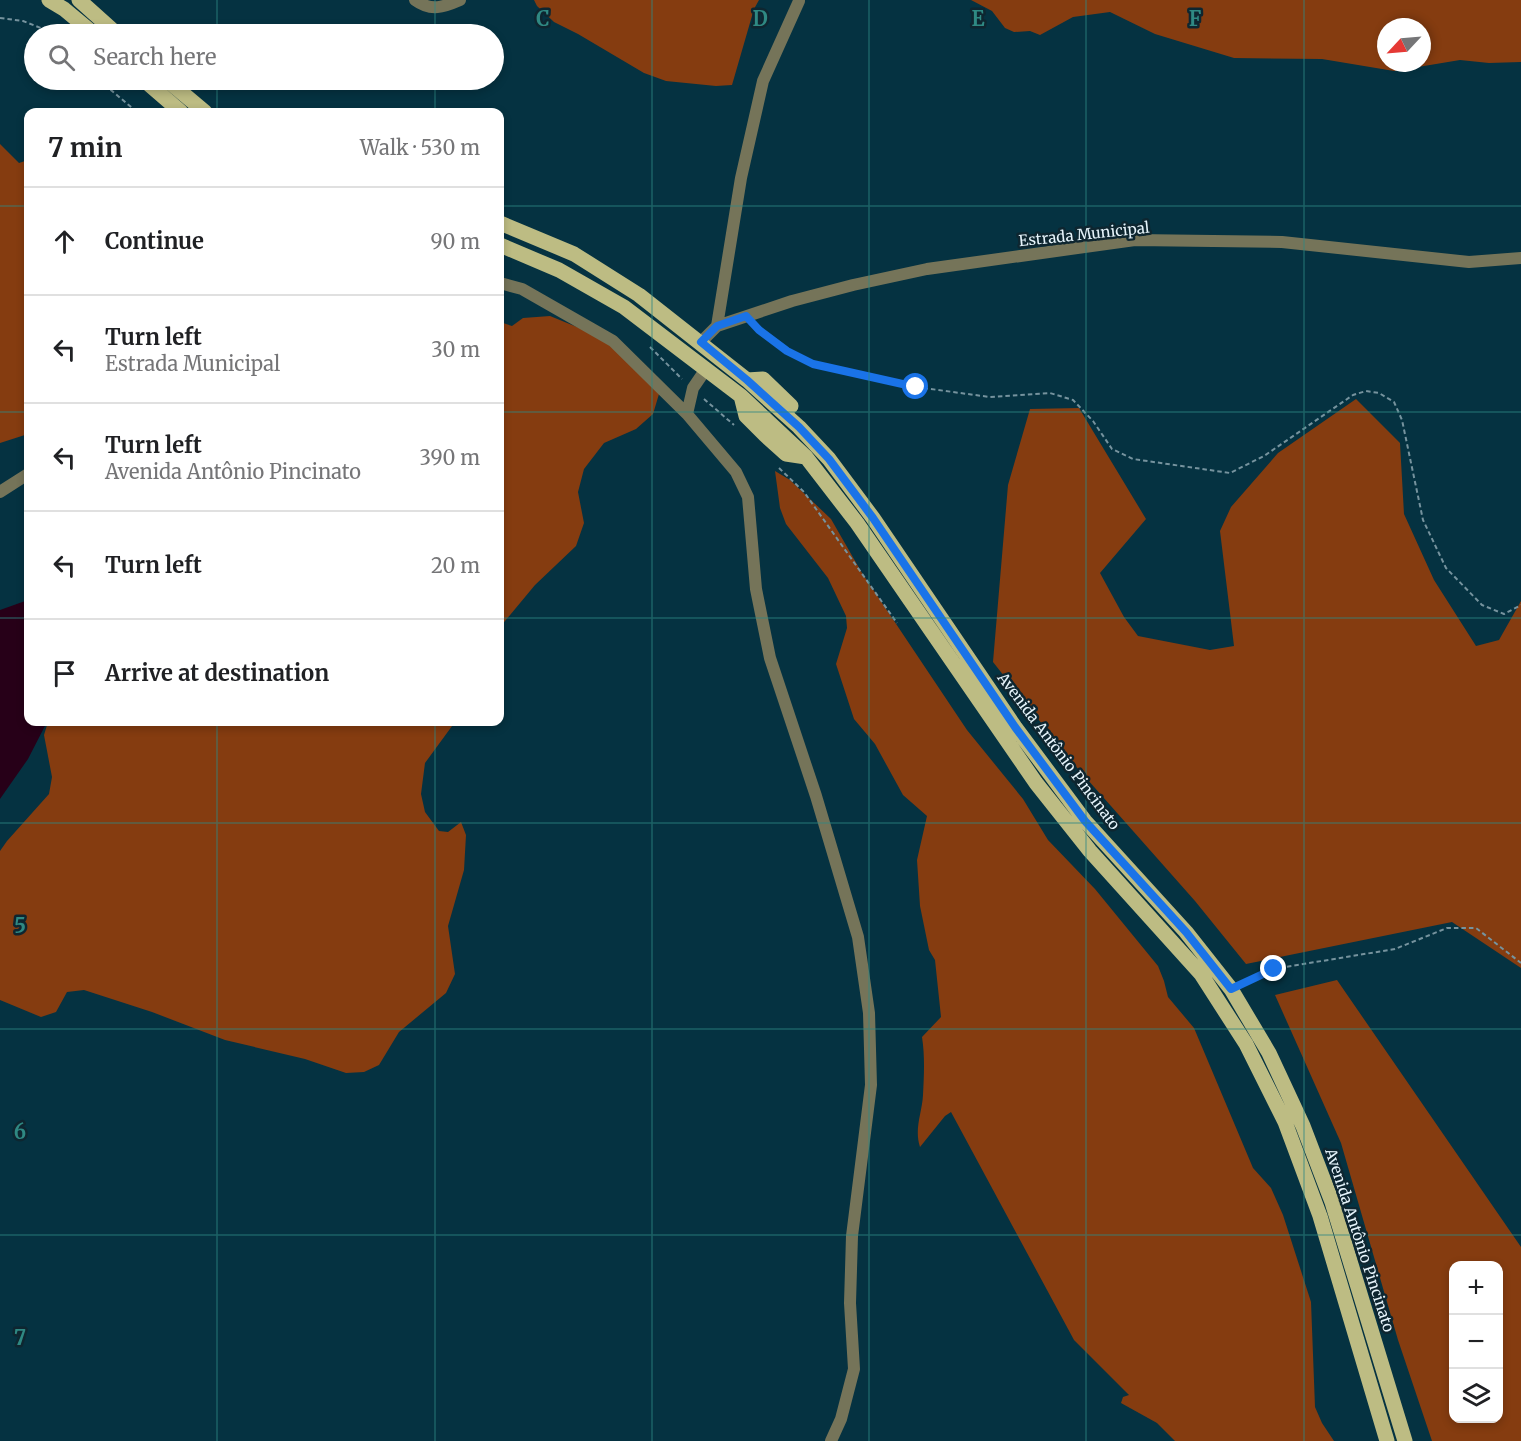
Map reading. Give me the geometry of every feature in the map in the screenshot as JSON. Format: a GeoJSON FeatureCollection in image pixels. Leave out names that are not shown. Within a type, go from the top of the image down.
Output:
{"type":"FeatureCollection","features":[{"type":"Feature","properties":{"kind":"main road"},"geometry":{"type":"LineString","coordinates":[[49,0],[82,24]]}},
{"type":"Feature","properties":{"kind":"main road"},"geometry":{"type":"LineString","coordinates":[[79,0],[106,24]]}},
{"type":"Feature","properties":{"kind":"main road"},"geometry":{"type":"LineString","coordinates":[[156,90],[176,108]]}},
{"type":"Feature","properties":{"kind":"main road"},"geometry":{"type":"LineString","coordinates":[[179,90],[200,108]]}},
{"type":"Feature","properties":{"kind":"main road","name":"Avenida Antônio Pincinato"},"geometry":{"type":"LineString","coordinates":[[504,225],[574,254],[639,295],[701,342],[799,427],[829,459],[873,518],[1015,727],[1085,821],[1186,932],[1231,989],[1269,1053],[1303,1126],[1332,1202],[1405,1441]]}},
{"type":"Feature","properties":{"kind":"main road"},"geometry":{"type":"LineString","coordinates":[[504,246],[559,270],[624,307],[706,369]]}},
{"type":"Feature","properties":{"kind":"main road","name":"Avenida Antônio Pincinato"},"geometry":{"type":"LineString","coordinates":[[706,369],[741,396],[746,416],[786,454],[806,457],[857,523],[1036,783],[1090,851],[1201,974],[1246,1044],[1285,1122],[1320,1216],[1387,1441]]}},
{"type":"Feature","properties":{"kind":"street"},"geometry":{"type":"LineString","coordinates":[[416,0],[433,8],[444,7],[460,0]]}},
{"type":"Feature","properties":{"kind":"street"},"geometry":{"type":"LineString","coordinates":[[717,326],[741,178],[764,81],[800,0]]}},
{"type":"Feature","properties":{"kind":"street","name":"Estrada Municipal"},"geometry":{"type":"LineString","coordinates":[[701,342],[717,326],[853,285],[927,269],[1135,240],[1282,242],[1469,262],[1521,258]]}},
{"type":"Feature","properties":{"kind":"street"},"geometry":{"type":"LineString","coordinates":[[504,284],[522,289],[614,341],[687,414],[736,472],[748,497],[756,589],[770,658],[816,796],[858,938],[869,1013],[871,1085],[852,1236],[850,1303],[854,1369],[841,1419],[831,1441]]}},
{"type":"Feature","properties":{"kind":"street"},"geometry":{"type":"LineString","coordinates":[[687,414],[693,388],[706,369]]}},
{"type":"Feature","properties":{"kind":"street"},"geometry":{"type":"LineString","coordinates":[[0,492],[24,477]]}},
{"type":"Feature","properties":{"kind":"path"},"geometry":{"type":"LineString","coordinates":[[0,18],[31,24]]}},
{"type":"Feature","properties":{"kind":"path"},"geometry":{"type":"LineString","coordinates":[[111,90],[132,108]]}},
{"type":"Feature","properties":{"kind":"path"},"geometry":{"type":"LineString","coordinates":[[746,316],[759,330],[787,351],[813,364],[916,387],[990,397],[1050,393],[1073,400],[1093,421],[1112,449],[1133,459],[1230,473],[1264,456],[1353,395],[1365,391],[1379,393],[1394,402],[1401,420],[1423,520],[1446,568],[1482,605],[1504,614],[1521,605]]}},
{"type":"Feature","properties":{"kind":"path"},"geometry":{"type":"LineString","coordinates":[[646,342],[669,368],[740,430]]}},
{"type":"Feature","properties":{"kind":"path"},"geometry":{"type":"LineString","coordinates":[[780,468],[804,492],[897,623]]}},
{"type":"Feature","properties":{"kind":"path"},"geometry":{"type":"LineString","coordinates":[[1231,989],[1274,969],[1395,949],[1447,927],[1476,928],[1521,963]]}},
{"type":"Feature","properties":{"kind":"shaded area"},"geometry":{"type":"Polygon","coordinates":[[[534,0],[759,0],[754,9],[732,85],[716,86],[666,81],[644,73],[554,22],[537,6],[534,0]]]}},
{"type":"Feature","properties":{"kind":"shaded area"},"geometry":{"type":"Polygon","coordinates":[[[971,0],[1521,0],[1521,62],[1489,63],[1460,60],[1431,65],[1431,18],[1377,18],[1377,68],[1322,59],[1234,58],[1155,34],[1110,12],[1073,17],[1040,35],[1030,31],[1014,32],[1005,28],[992,11],[971,0]]]}},
{"type":"Feature","properties":{"kind":"shaded area"},"geometry":{"type":"Polygon","coordinates":[[[0,144],[19,163],[24,161],[24,435],[0,443],[0,144]]]}},
{"type":"Feature","properties":{"kind":"shaded area"},"geometry":{"type":"Polygon","coordinates":[[[550,316],[594,334],[635,361],[659,394],[653,414],[636,429],[604,443],[584,469],[578,492],[584,523],[576,546],[535,585],[504,622],[504,323],[512,326],[523,318],[550,316]]]}},
{"type":"Feature","properties":{"kind":"shaded area"},"geometry":{"type":"Polygon","coordinates":[[[1356,399],[1400,443],[1404,514],[1434,580],[1476,646],[1499,640],[1521,601],[1521,968],[1452,922],[1246,964],[1195,901],[1072,762],[993,662],[1008,485],[1030,409],[1079,408],[1146,519],[1100,573],[1124,617],[1138,636],[1210,650],[1234,646],[1220,531],[1231,507],[1278,453],[1356,399]]]}},
{"type":"Feature","properties":{"kind":"shaded area"},"geometry":{"type":"Polygon","coordinates":[[[775,471],[790,480],[831,519],[862,573],[967,730],[1023,799],[1048,840],[1095,889],[1158,966],[1168,997],[1194,1028],[1253,1168],[1271,1188],[1283,1215],[1311,1302],[1315,1407],[1334,1441],[1175,1441],[1157,1423],[1121,1403],[1123,1397],[1129,1395],[1074,1340],[951,1112],[945,1116],[920,1147],[918,1127],[924,1073],[922,1037],[941,1017],[935,960],[929,950],[920,906],[917,860],[927,816],[903,795],[875,744],[854,719],[836,664],[847,628],[846,616],[828,578],[786,524],[780,508],[775,471]]]}},
{"type":"Feature","properties":{"kind":"shaded area"},"geometry":{"type":"Polygon","coordinates":[[[24,601],[24,726],[45,726],[28,759],[0,799],[0,610],[24,601]]]}},
{"type":"Feature","properties":{"kind":"shaded area"},"geometry":{"type":"Polygon","coordinates":[[[47,726],[452,726],[425,763],[421,794],[425,812],[439,831],[448,832],[461,822],[466,835],[464,870],[448,926],[455,974],[446,993],[399,1032],[379,1065],[364,1072],[346,1073],[305,1059],[225,1040],[152,1012],[84,990],[67,992],[56,1012],[41,1017],[0,1000],[0,851],[49,794],[52,777],[44,735],[47,726]]]}},
{"type":"Feature","properties":{"kind":"shaded area"},"geometry":{"type":"Polygon","coordinates":[[[1337,980],[1521,1247],[1521,1441],[1432,1441],[1398,1340],[1341,1143],[1275,995],[1337,980]]]}},
{"type":"Feature","properties":{"kind":"route"},"geometry":{"type":"LineString","coordinates":[[916,387],[813,364],[787,351],[759,330],[746,316],[717,326],[701,342],[799,427],[829,459],[873,518],[1015,727],[1085,821],[1186,932],[1231,989],[1274,969]]}}]}
